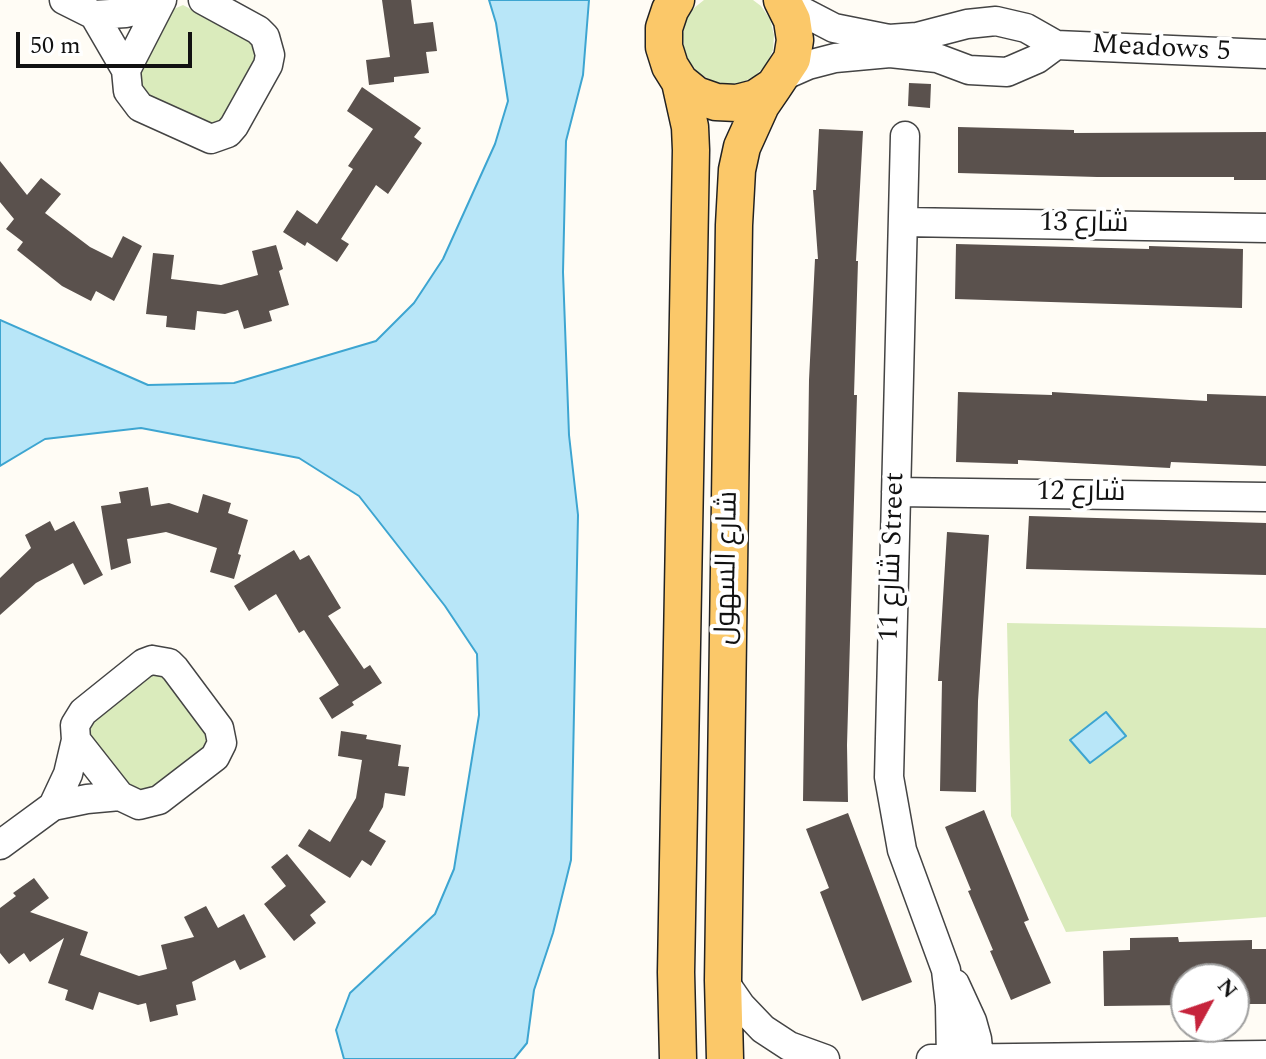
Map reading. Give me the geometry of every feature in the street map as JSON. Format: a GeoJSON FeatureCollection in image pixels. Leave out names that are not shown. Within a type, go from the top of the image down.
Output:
{"type":"FeatureCollection","features":[{"type":"Feature","properties":{"kind":"main road","name":"شارع السهول"},"geometry":{"type":"LineString","coordinates":[[676,0],[664,28],[664,47],[670,66],[680,82],[690,127],[691,150],[677,956],[678,1059]]}},
{"type":"Feature","properties":{"kind":"main road","name":"شارع السهول"},"geometry":{"type":"LineString","coordinates":[[725,1059],[723,980],[737,170],[750,125],[792,59],[795,40],[792,20],[783,1]]}},
{"type":"Feature","properties":{"kind":"main road"},"geometry":{"type":"LineString","coordinates":[[680,82],[706,99],[737,103],[756,98],[778,81]]}},
{"type":"Feature","properties":{"kind":"street"},"geometry":{"type":"LineString","coordinates":[[64,0],[94,15],[126,13],[160,3]]}},
{"type":"Feature","properties":{"kind":"street"},"geometry":{"type":"LineString","coordinates":[[94,15],[126,70],[128,91],[140,107],[211,139],[228,133],[234,126],[268,65],[269,45],[258,30],[203,0]]}},
{"type":"Feature","properties":{"kind":"street","name":"Meadows 5"},"geometry":{"type":"LineString","coordinates":[[783,1],[834,28],[861,36],[889,39],[917,37],[967,24],[996,21],[1026,28],[1056,45],[1266,54]]}},
{"type":"Feature","properties":{"kind":"street"},"geometry":{"type":"LineString","coordinates":[[126,70],[160,3]]}},
{"type":"Feature","properties":{"kind":"street"},"geometry":{"type":"LineString","coordinates":[[952,62],[953,28]]}},
{"type":"Feature","properties":{"kind":"street"},"geometry":{"type":"LineString","coordinates":[[778,81],[808,65],[862,54],[890,53],[952,62],[977,57],[1027,64],[1026,28]]}},
{"type":"Feature","properties":{"kind":"street","name":"Meadows 5"},"geometry":{"type":"LineString","coordinates":[[1027,64],[1056,45]]}},
{"type":"Feature","properties":{"kind":"street","name":"شارع 11 Street"},"geometry":{"type":"LineString","coordinates":[[905,136],[889,752],[891,802],[902,850],[946,970],[951,1059]]}},
{"type":"Feature","properties":{"kind":"street","name":"شارع 13"},"geometry":{"type":"LineString","coordinates":[[903,222],[1266,228]]}},
{"type":"Feature","properties":{"kind":"street","name":"شارع 12"},"geometry":{"type":"LineString","coordinates":[[896,492],[1266,497]]}},
{"type":"Feature","properties":{"kind":"street"},"geometry":{"type":"LineString","coordinates":[[53,806],[68,774],[76,740],[75,725],[83,712],[144,663],[161,660],[175,669],[222,735],[220,751],[159,800],[139,805],[120,796],[76,740]]}},
{"type":"Feature","properties":{"kind":"street"},"geometry":{"type":"LineString","coordinates":[[0,845],[53,806],[120,796]]}},
{"type":"Feature","properties":{"kind":"street","name":"شارع 11 Street"},"geometry":{"type":"LineString","coordinates":[[946,970],[957,986],[972,1021],[979,1058]]}},
{"type":"Feature","properties":{"kind":"street"},"geometry":{"type":"LineString","coordinates":[[723,980],[741,1006],[763,1029],[789,1046],[825,1059]]}},
{"type":"Feature","properties":{"kind":"street"},"geometry":{"type":"LineString","coordinates":[[931,1059],[1266,1055]]}},
{"type":"Feature","properties":{"kind":"green space"},"geometry":{"type":"Polygon","coordinates":[[[704,0],[753,0],[770,19],[774,35],[773,50],[766,65],[755,76],[741,83],[726,84],[712,81],[690,63],[684,49],[686,20],[704,0]]]}},
{"type":"Feature","properties":{"kind":"green space"},"geometry":{"type":"Polygon","coordinates":[[[183,5],[254,42],[257,63],[226,121],[211,129],[143,97],[136,72],[167,12],[183,5]]]}},
{"type":"Feature","properties":{"kind":"green space"},"geometry":{"type":"Polygon","coordinates":[[[1007,623],[1266,628],[1266,917],[1066,932],[1011,816],[1007,623]]]}},
{"type":"Feature","properties":{"kind":"green space"},"geometry":{"type":"Polygon","coordinates":[[[149,673],[169,679],[212,740],[204,757],[136,797],[86,739],[86,722],[149,673]]]}},
{"type":"Feature","properties":{"kind":"water"},"geometry":{"type":"Polygon","coordinates":[[[489,0],[589,0],[583,75],[566,141],[563,272],[569,435],[578,515],[571,860],[553,933],[534,990],[527,1043],[514,1059],[344,1059],[336,1030],[350,993],[435,914],[454,869],[479,715],[477,654],[445,606],[359,496],[299,458],[141,428],[45,439],[0,466],[0,320],[148,385],[234,383],[376,341],[414,303],[443,259],[495,144],[508,101],[496,23],[489,0]]]}},
{"type":"Feature","properties":{"kind":"water"},"geometry":{"type":"Polygon","coordinates":[[[1106,712],[1126,736],[1090,763],[1070,740],[1106,712]]]}},
{"type":"Feature","properties":{"kind":"building"},"geometry":{"type":"Polygon","coordinates":[[[382,0],[411,0],[414,24],[433,22],[437,51],[426,52],[429,73],[394,77],[394,82],[369,85],[366,60],[390,57],[382,0]]]}},
{"type":"Feature","properties":{"kind":"building"},"geometry":{"type":"Polygon","coordinates":[[[909,83],[931,84],[930,108],[908,106],[909,83]]]}},
{"type":"Feature","properties":{"kind":"building"},"geometry":{"type":"Polygon","coordinates":[[[362,87],[421,128],[414,137],[422,143],[388,194],[376,185],[341,239],[349,244],[337,262],[307,242],[305,246],[283,232],[297,210],[317,224],[353,169],[348,166],[373,129],[347,111],[362,87]]]}},
{"type":"Feature","properties":{"kind":"building"},"geometry":{"type":"Polygon","coordinates":[[[958,127],[1074,130],[1074,133],[1266,132],[1266,180],[958,173],[958,127]]]}},
{"type":"Feature","properties":{"kind":"building"},"geometry":{"type":"Polygon","coordinates":[[[819,129],[863,131],[856,261],[854,395],[857,395],[848,802],[803,801],[809,380],[815,259],[818,259],[813,190],[816,190],[819,129]]]}},
{"type":"Feature","properties":{"kind":"building"},"geometry":{"type":"Polygon","coordinates":[[[0,161],[27,195],[41,178],[61,194],[45,213],[90,247],[112,258],[123,236],[142,246],[114,301],[96,291],[91,301],[62,286],[17,250],[23,242],[6,229],[14,219],[0,202],[0,161]]]}},
{"type":"Feature","properties":{"kind":"building"},"geometry":{"type":"Polygon","coordinates":[[[956,244],[1243,249],[1242,308],[955,299],[956,244]]]}},
{"type":"Feature","properties":{"kind":"building"},"geometry":{"type":"Polygon","coordinates":[[[276,245],[283,269],[279,271],[289,305],[269,311],[272,321],[244,329],[238,310],[225,314],[197,311],[195,330],[166,327],[167,316],[146,314],[153,253],[174,255],[171,279],[221,285],[258,275],[252,251],[276,245]]]}},
{"type":"Feature","properties":{"kind":"building"},"geometry":{"type":"Polygon","coordinates":[[[958,392],[1052,395],[1052,392],[1207,401],[1207,394],[1266,396],[1266,466],[1171,462],[1170,468],[1018,460],[1018,464],[956,462],[958,392]]]}},
{"type":"Feature","properties":{"kind":"building"},"geometry":{"type":"Polygon","coordinates":[[[148,487],[151,506],[169,503],[198,513],[203,494],[231,503],[228,513],[248,520],[234,579],[210,572],[217,548],[166,532],[127,539],[131,563],[111,570],[101,506],[121,503],[119,492],[148,487]]]}},
{"type":"Feature","properties":{"kind":"building"},"geometry":{"type":"Polygon","coordinates":[[[1029,516],[1266,523],[1266,575],[1026,569],[1029,516]]]}},
{"type":"Feature","properties":{"kind":"building"},"geometry":{"type":"Polygon","coordinates":[[[50,521],[55,531],[74,521],[103,575],[84,585],[73,563],[36,583],[0,615],[0,578],[31,548],[25,535],[50,521]]]}},
{"type":"Feature","properties":{"kind":"building"},"geometry":{"type":"Polygon","coordinates":[[[947,532],[989,535],[978,701],[976,792],[940,791],[942,681],[938,681],[947,532]]]}},
{"type":"Feature","properties":{"kind":"building"},"geometry":{"type":"Polygon","coordinates":[[[294,550],[300,560],[309,555],[341,608],[328,616],[364,669],[370,665],[382,683],[332,719],[319,698],[339,685],[304,630],[299,633],[276,594],[249,611],[234,586],[294,550]]]}},
{"type":"Feature","properties":{"kind":"building"},"geometry":{"type":"Polygon","coordinates":[[[341,731],[401,745],[398,766],[409,767],[405,796],[385,793],[383,807],[369,831],[386,841],[371,866],[362,860],[350,878],[298,846],[309,829],[330,842],[356,798],[362,760],[338,756],[341,731]]]}},
{"type":"Feature","properties":{"kind":"building"},"geometry":{"type":"Polygon","coordinates":[[[984,810],[1029,920],[1024,922],[1051,983],[1011,1000],[945,827],[984,810]]]}},
{"type":"Feature","properties":{"kind":"building"},"geometry":{"type":"Polygon","coordinates":[[[848,813],[912,982],[862,1001],[820,892],[829,888],[806,829],[848,813]]]}},
{"type":"Feature","properties":{"kind":"building"},"geometry":{"type":"Polygon","coordinates":[[[287,854],[326,902],[310,915],[316,923],[294,941],[264,904],[286,886],[271,867],[287,854]]]}},
{"type":"Feature","properties":{"kind":"building"},"geometry":{"type":"Polygon","coordinates":[[[34,878],[49,898],[30,912],[88,932],[80,955],[139,976],[167,969],[161,945],[194,937],[184,917],[206,906],[218,928],[244,914],[266,957],[240,970],[235,960],[192,982],[196,1000],[176,1005],[178,1015],[150,1022],[146,1003],[138,1005],[99,992],[93,1010],[65,1000],[68,990],[48,983],[64,938],[30,962],[24,953],[9,964],[0,953],[0,908],[16,896],[13,893],[34,878]]]}},
{"type":"Feature","properties":{"kind":"building"},"geometry":{"type":"Polygon","coordinates":[[[1178,937],[1179,942],[1252,940],[1252,949],[1266,949],[1266,1004],[1250,1004],[1250,963],[1170,963],[1170,1005],[1104,1006],[1103,951],[1130,950],[1130,938],[1178,937]]]}}]}
